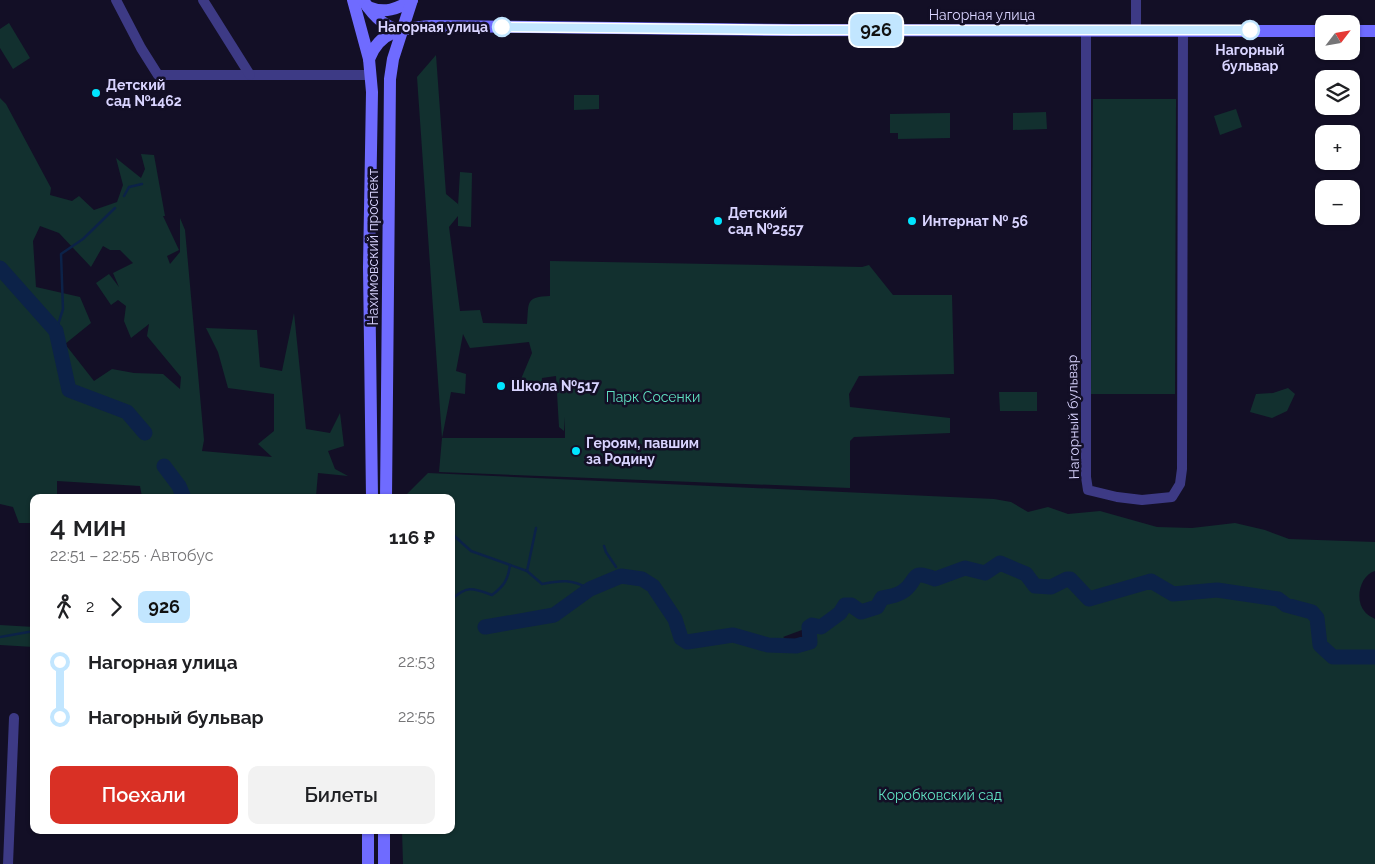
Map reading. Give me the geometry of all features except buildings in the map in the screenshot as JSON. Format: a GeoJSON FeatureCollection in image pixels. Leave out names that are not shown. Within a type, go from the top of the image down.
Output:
{"type":"FeatureCollection","features":[{"type":"Feature","properties":{"kind":"street"},"geometry":{"type":"LineString","coordinates":[[116,0],[141,48],[158,75],[371,75]]}},
{"type":"Feature","properties":{"kind":"street"},"geometry":{"type":"LineString","coordinates":[[203,0],[250,75]]}},
{"type":"Feature","properties":{"kind":"street","name":"Нахимовский проспект"},"geometry":{"type":"LineString","coordinates":[[353,0],[369,59],[371,75],[369,267],[372,494]]}},
{"type":"Feature","properties":{"kind":"street"},"geometry":{"type":"LineString","coordinates":[[1136,0],[1136,31]]}},
{"type":"Feature","properties":{"kind":"street"},"geometry":{"type":"LineString","coordinates":[[365,4],[375,10],[390,11],[412,1],[420,18],[431,26]]}},
{"type":"Feature","properties":{"kind":"street","name":"Нахимовский проспект"},"geometry":{"type":"LineString","coordinates":[[386,494],[390,79],[401,30],[412,1]]}},
{"type":"Feature","properties":{"kind":"street"},"geometry":{"type":"LineString","coordinates":[[365,4],[383,23],[401,30]]}},
{"type":"Feature","properties":{"kind":"street"},"geometry":{"type":"LineString","coordinates":[[392,66],[397,59],[405,34],[431,26]]}},
{"type":"Feature","properties":{"kind":"street","name":"Нагорная улица"},"geometry":{"type":"LineString","coordinates":[[369,59],[374,47],[388,35],[401,30],[431,26],[658,29],[1315,31]]}},
{"type":"Feature","properties":{"kind":"street","name":"Нагорный бульвар"},"geometry":{"type":"LineString","coordinates":[[1086,31],[1086,477],[1088,490],[1142,500],[1172,497],[1180,484],[1182,470],[1183,30]]}},
{"type":"Feature","properties":{"kind":"street"},"geometry":{"type":"LineString","coordinates":[[1360,31],[1375,31]]}},
{"type":"Feature","properties":{"kind":"street"},"geometry":{"type":"LineString","coordinates":[[8,864],[14,718]]}},
{"type":"Feature","properties":{"kind":"street"},"geometry":{"type":"LineString","coordinates":[[368,834],[368,864]]}},
{"type":"Feature","properties":{"kind":"street"},"geometry":{"type":"LineString","coordinates":[[384,834],[384,864]]}},
{"type":"Feature","properties":{"kind":"green space"},"geometry":{"type":"Polygon","coordinates":[[[9,23],[30,58],[13,69],[0,48],[0,29],[9,23]]]}},
{"type":"Feature","properties":{"kind":"green space","name":"Парк Сосенки"},"geometry":{"type":"Polygon","coordinates":[[[436,55],[446,194],[458,206],[460,172],[472,173],[471,227],[458,226],[458,216],[449,227],[460,311],[480,310],[483,323],[527,324],[528,310],[532,299],[550,296],[550,261],[862,267],[869,265],[893,295],[952,295],[954,374],[859,376],[849,394],[850,407],[950,418],[950,433],[854,437],[850,441],[850,488],[439,472],[442,438],[417,77],[436,55]],[[463,334],[456,371],[466,374],[465,394],[451,392],[442,438],[565,438],[565,417],[564,431],[559,427],[556,376],[542,378],[541,394],[521,379],[532,353],[529,342],[470,348],[463,334]]]}},
{"type":"Feature","properties":{"kind":"green space"},"geometry":{"type":"Polygon","coordinates":[[[574,95],[599,95],[599,109],[574,110],[574,95]]]}},
{"type":"Feature","properties":{"kind":"green space"},"geometry":{"type":"Polygon","coordinates":[[[0,98],[6,104],[51,188],[50,195],[72,201],[79,196],[94,210],[117,202],[123,185],[116,158],[141,178],[145,169],[141,154],[154,155],[165,216],[163,216],[179,250],[167,256],[170,264],[180,252],[180,218],[185,230],[204,440],[202,451],[272,457],[258,444],[274,431],[274,394],[228,388],[218,352],[206,328],[257,330],[260,367],[282,371],[294,313],[306,429],[330,433],[340,413],[344,446],[328,451],[335,469],[348,476],[318,473],[316,494],[141,494],[140,486],[57,481],[57,494],[30,494],[30,523],[19,523],[13,507],[0,504],[0,98]],[[40,226],[33,241],[36,287],[80,297],[91,323],[65,344],[94,381],[112,369],[134,373],[163,374],[180,389],[181,377],[147,336],[149,324],[131,338],[124,321],[126,306],[118,300],[111,305],[96,283],[109,274],[119,287],[113,273],[133,263],[120,250],[110,250],[103,246],[91,267],[59,233],[40,226]]]}},
{"type":"Feature","properties":{"kind":"green space"},"geometry":{"type":"Polygon","coordinates":[[[1093,99],[1176,99],[1175,394],[1091,394],[1093,99]]]}},
{"type":"Feature","properties":{"kind":"green space"},"geometry":{"type":"Polygon","coordinates":[[[1236,109],[1242,127],[1220,135],[1214,116],[1236,109]]]}},
{"type":"Feature","properties":{"kind":"green space"},"geometry":{"type":"Polygon","coordinates":[[[1046,112],[1047,129],[1013,130],[1013,113],[1046,112]]]}},
{"type":"Feature","properties":{"kind":"green space"},"geometry":{"type":"Polygon","coordinates":[[[950,113],[950,138],[898,139],[898,133],[890,133],[890,114],[950,113]]]}},
{"type":"Feature","properties":{"kind":"green space"},"geometry":{"type":"Polygon","coordinates":[[[1288,388],[1295,394],[1287,411],[1272,418],[1250,412],[1256,394],[1273,393],[1288,388]]]}},
{"type":"Feature","properties":{"kind":"green space"},"geometry":{"type":"Polygon","coordinates":[[[999,392],[1037,392],[1037,411],[1000,411],[999,392]]]}},
{"type":"Feature","properties":{"kind":"green space","name":"Коробковский сад"},"geometry":{"type":"Polygon","coordinates":[[[428,473],[994,499],[1011,502],[1028,512],[1048,507],[1068,514],[1100,511],[1157,527],[1192,528],[1235,523],[1265,530],[1289,539],[1375,542],[1375,571],[1370,573],[1362,583],[1359,595],[1362,607],[1367,614],[1375,619],[1375,864],[403,864],[402,834],[455,834],[455,494],[407,494],[428,473]],[[810,627],[783,637],[797,647],[810,642],[810,627]]]}},
{"type":"Feature","properties":{"kind":"green space"},"geometry":{"type":"Polygon","coordinates":[[[0,625],[30,627],[30,647],[0,645],[0,625]]]}},
{"type":"Feature","properties":{"kind":"waterway"},"geometry":{"type":"LineString","coordinates":[[124,196],[129,187],[142,184]]}},
{"type":"Feature","properties":{"kind":"waterway"},"geometry":{"type":"LineString","coordinates":[[56,331],[63,309],[61,254],[83,239],[115,208]]}},
{"type":"Feature","properties":{"kind":"waterway"},"geometry":{"type":"LineString","coordinates":[[0,268],[56,331],[69,390],[127,412],[145,433]]}},
{"type":"Feature","properties":{"kind":"waterway"},"geometry":{"type":"LineString","coordinates":[[164,466],[179,486],[182,494]]}},
{"type":"Feature","properties":{"kind":"waterway"},"geometry":{"type":"LineString","coordinates":[[527,571],[536,528]]}},
{"type":"Feature","properties":{"kind":"waterway"},"geometry":{"type":"LineString","coordinates":[[455,537],[471,551],[527,571],[542,584],[566,581],[577,583],[590,589]]}},
{"type":"Feature","properties":{"kind":"waterway"},"geometry":{"type":"LineString","coordinates":[[604,546],[616,567]]}},
{"type":"Feature","properties":{"kind":"waterway"},"geometry":{"type":"LineString","coordinates":[[485,627],[554,615],[590,589],[621,576],[642,579],[653,586],[675,619],[681,638],[687,642],[733,635],[768,645],[796,646],[810,642],[809,627],[812,625],[821,627],[840,613],[845,605],[851,605],[861,612],[877,607],[882,598],[902,592],[917,576],[921,575],[935,579],[965,568],[985,573],[1000,563],[1026,574],[1035,586],[1051,587],[1070,579],[1089,599],[1151,581],[1173,594],[1217,590],[1278,599],[1286,605],[1312,612],[1317,618],[1320,645],[1333,657],[1375,657]]}},
{"type":"Feature","properties":{"kind":"waterway"},"geometry":{"type":"LineString","coordinates":[[455,597],[470,589],[492,595],[505,582],[510,565]]}},
{"type":"Feature","properties":{"kind":"waterway"},"geometry":{"type":"LineString","coordinates":[[619,572],[621,576]]}},
{"type":"Feature","properties":{"kind":"waterway"},"geometry":{"type":"LineString","coordinates":[[0,637],[30,632]]}},
{"type":"Feature","properties":{"kind":"bus line","name":"926"},"geometry":{"type":"LineString","coordinates":[[502,27],[794,30],[1250,30]]}},
{"type":"Feature","properties":{"kind":"place","name":"Нагорная улица"},"geometry":{"type":"Point","coordinates":[502,27]}},
{"type":"Feature","properties":{"kind":"place","name":"Нагорный бульвар"},"geometry":{"type":"Point","coordinates":[1250,30]}},
{"type":"Feature","properties":{"kind":"place","name":"Детский сад №1462"},"geometry":{"type":"Point","coordinates":[96,93]}},
{"type":"Feature","properties":{"kind":"place","name":"Детский сад №2557"},"geometry":{"type":"Point","coordinates":[718,221]}},
{"type":"Feature","properties":{"kind":"place","name":"Интернат № 56"},"geometry":{"type":"Point","coordinates":[912,221]}},
{"type":"Feature","properties":{"kind":"place","name":"Школа №517"},"geometry":{"type":"Point","coordinates":[501,386]}},
{"type":"Feature","properties":{"kind":"place","name":"Героям, павшим за Родину"},"geometry":{"type":"Point","coordinates":[576,451]}}]}
